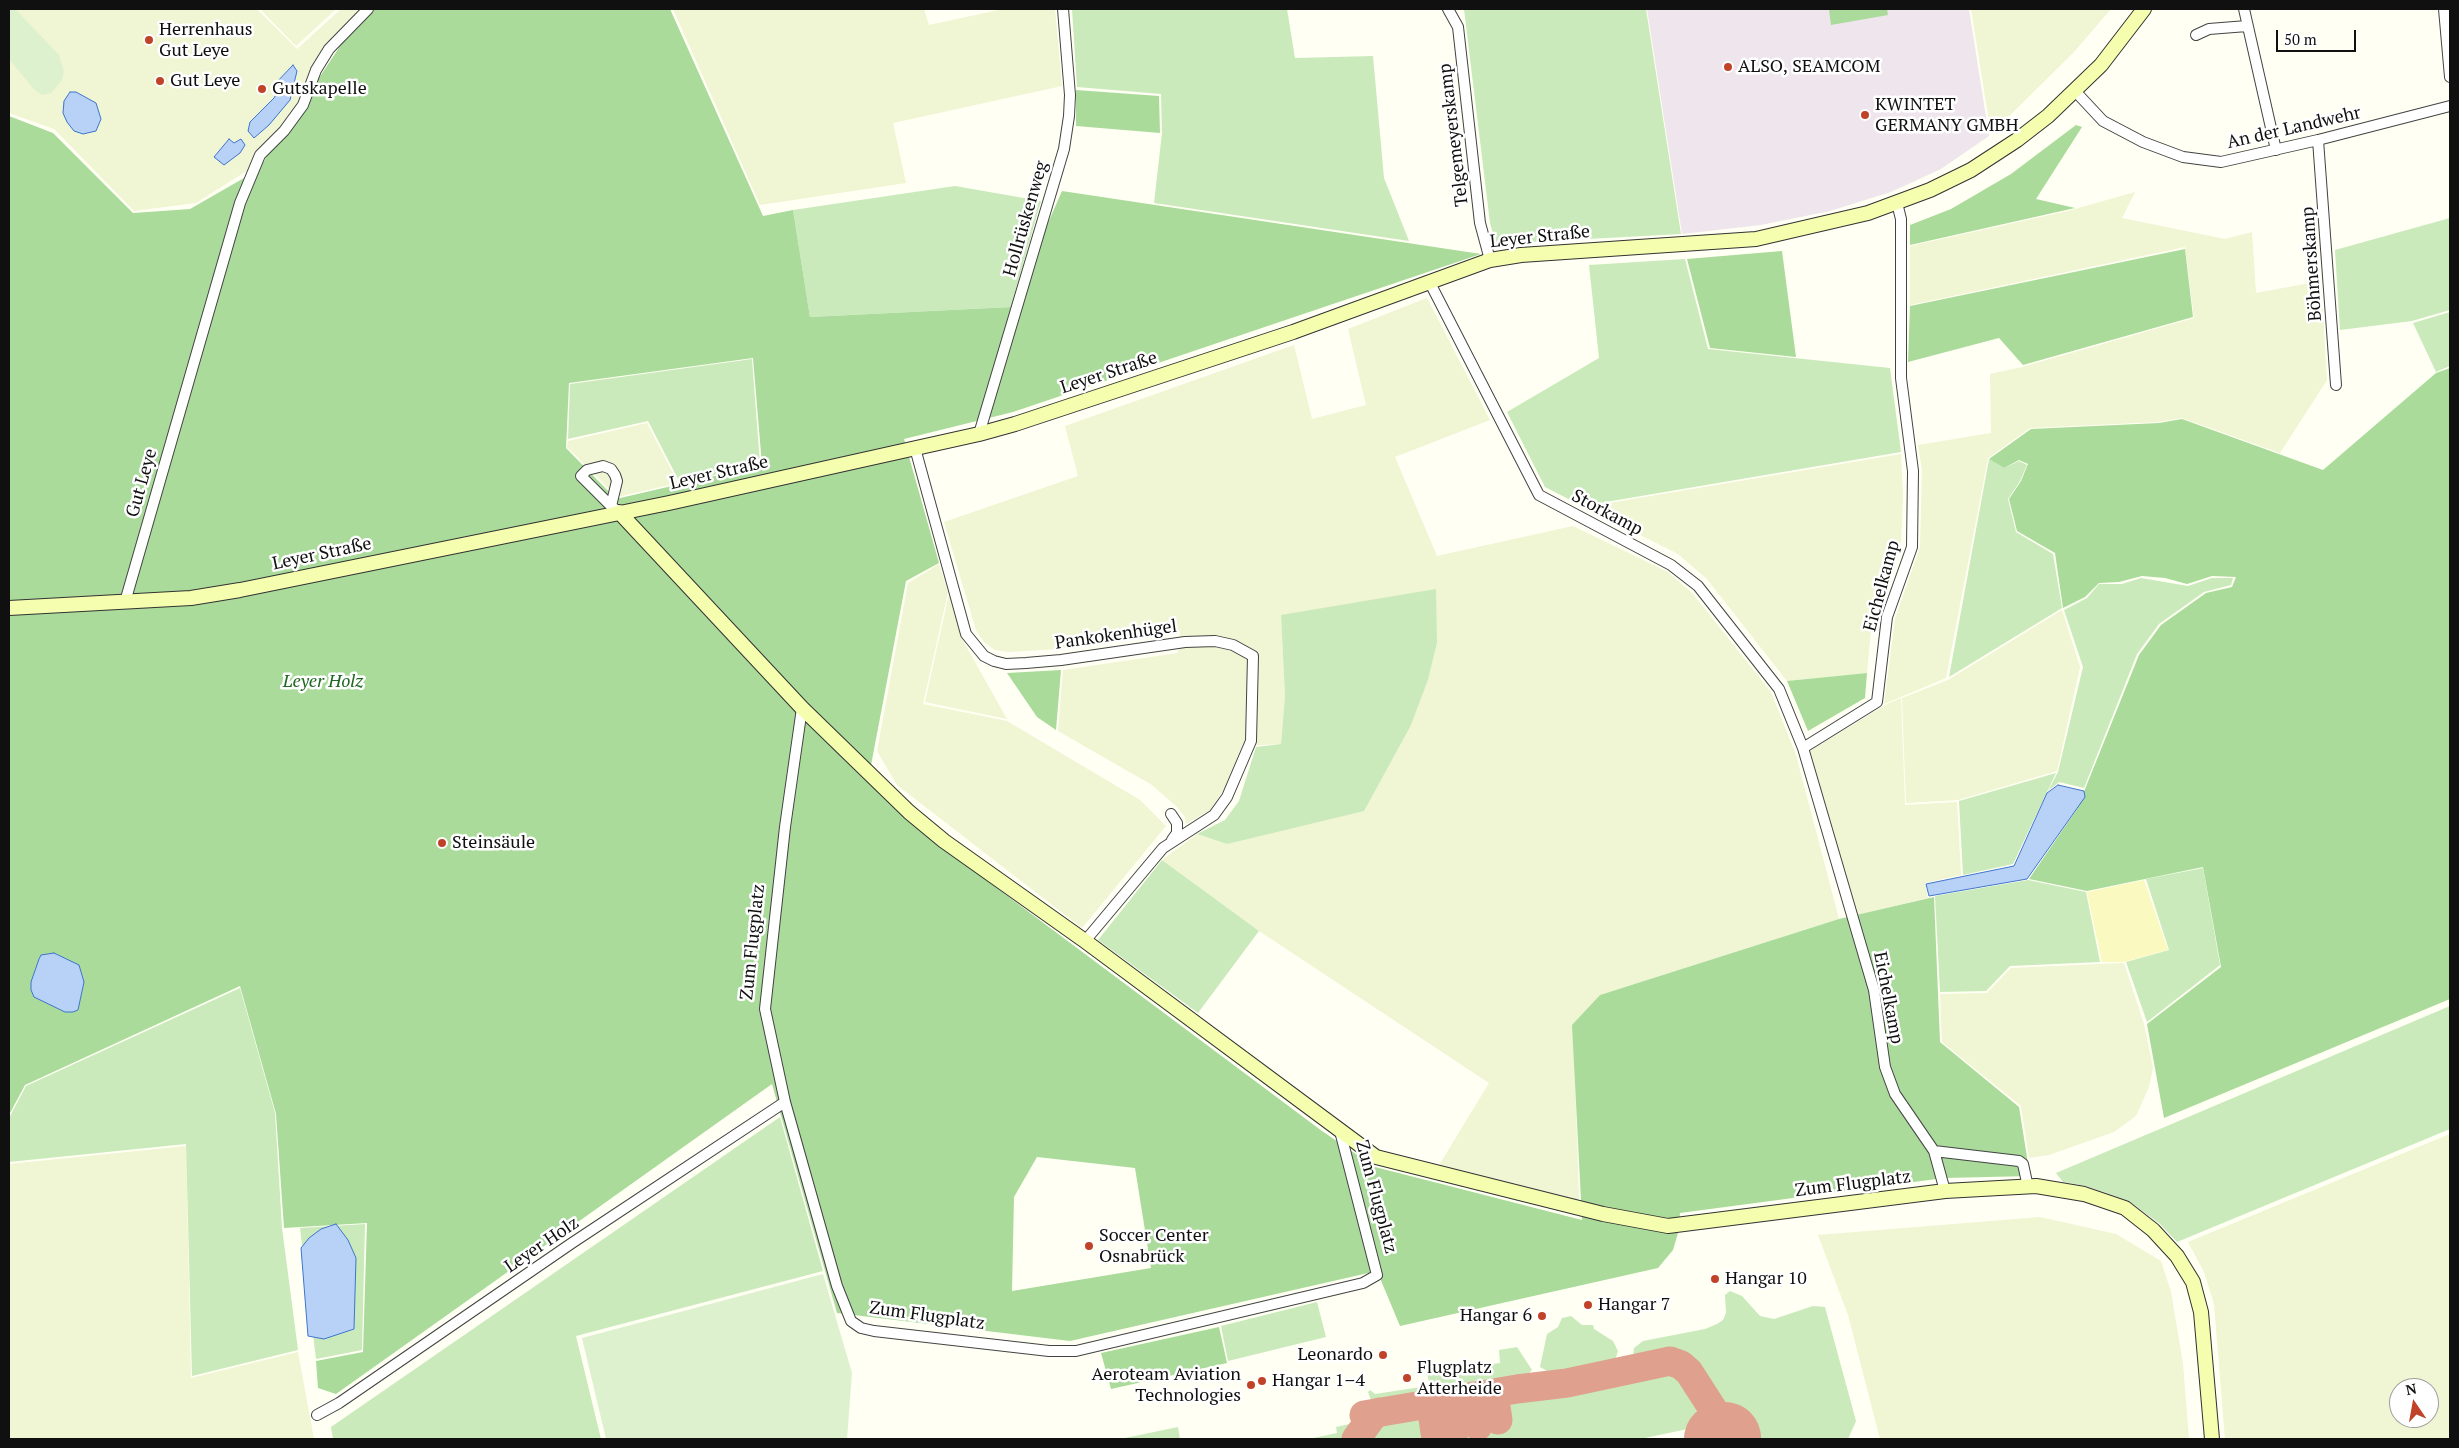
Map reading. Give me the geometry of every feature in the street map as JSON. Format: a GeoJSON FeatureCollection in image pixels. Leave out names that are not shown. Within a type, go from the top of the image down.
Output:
{"type":"FeatureCollection","features":[{"type":"Feature","properties":{"kind":"street","name":"Gut Leye"},"geometry":{"type":"LineString","coordinates":[[127,595],[240,204],[260,155],[284,131],[303,105],[316,70],[329,49],[368,9]]}},
{"type":"Feature","properties":{"kind":"street","name":"Hollrüskenweg"},"geometry":{"type":"LineString","coordinates":[[979,434],[1064,148],[1070,95],[1064,9]]}},
{"type":"Feature","properties":{"kind":"street","name":"Telgemeyerskamp"},"geometry":{"type":"LineString","coordinates":[[1448,9],[1458,27],[1480,223],[1490,260]]}},
{"type":"Feature","properties":{"kind":"street","name":"Leyer Straße"},"geometry":{"type":"LineString","coordinates":[[9,608],[191,598],[240,590],[615,509],[979,434],[1294,332],[1490,260],[1520,255],[1756,239],[1833,223],[1897,204],[1971,170],[2017,140],[2075,91],[2101,65],[2144,9]]}},
{"type":"Feature","properties":{"kind":"street"},"geometry":{"type":"LineString","coordinates":[[2244,9],[2276,150]]}},
{"type":"Feature","properties":{"kind":"street"},"geometry":{"type":"LineString","coordinates":[[2444,9],[2450,77]]}},
{"type":"Feature","properties":{"kind":"street"},"geometry":{"type":"LineString","coordinates":[[2196,35],[2209,29],[2247,26]]}},
{"type":"Feature","properties":{"kind":"street","name":"An der Landwehr"},"geometry":{"type":"LineString","coordinates":[[2075,91],[2103,121],[2142,142],[2183,157],[2220,162],[2318,140],[2450,106]]}},
{"type":"Feature","properties":{"kind":"street","name":"Böhmerskamp"},"geometry":{"type":"LineString","coordinates":[[2318,140],[2336,385]]}},
{"type":"Feature","properties":{"kind":"street","name":"Eichelkamp"},"geometry":{"type":"LineString","coordinates":[[1897,204],[1901,219],[1901,378],[1913,471],[1912,547],[1887,617],[1877,702],[1803,748],[1874,990],[1885,1067],[1895,1094],[1934,1151],[1945,1191]]}},
{"type":"Feature","properties":{"kind":"street","name":"Storkamp"},"geometry":{"type":"LineString","coordinates":[[1429,281],[1538,496],[1671,565],[1698,586],[1779,689],[1803,748]]}},
{"type":"Feature","properties":{"kind":"street","name":"Pankokenhügel"},"geometry":{"type":"LineString","coordinates":[[915,448],[966,634],[984,656],[994,662],[1006,664],[1026,663],[1061,660],[1185,642],[1215,641],[1233,645],[1253,656],[1251,741],[1228,797],[1214,815],[1199,827],[1171,842],[1155,857],[1085,941]]}},
{"type":"Feature","properties":{"kind":"street","name":"Zum Flugplatz"},"geometry":{"type":"LineString","coordinates":[[615,509],[802,708],[909,812],[944,841],[1085,941],[1376,1157],[1603,1214],[1668,1226],[1945,1191],[2028,1187],[2084,1194],[2125,1208],[2153,1230],[2177,1256],[2193,1282],[2201,1312],[2212,1439]]}},
{"type":"Feature","properties":{"kind":"street","name":"Zum Flugplatz"},"geometry":{"type":"LineString","coordinates":[[802,708],[785,826],[764,1009],[785,1102],[837,1286],[851,1321],[861,1328],[874,1331],[1049,1351],[1076,1351],[1363,1283],[1377,1275],[1340,1131]]}},
{"type":"Feature","properties":{"kind":"street"},"geometry":{"type":"LineString","coordinates":[[1171,842],[1177,833],[1177,823],[1172,814]]}},
{"type":"Feature","properties":{"kind":"street","name":"Leyer Holz"},"geometry":{"type":"LineString","coordinates":[[317,1415],[339,1403],[572,1243],[785,1102]]}},
{"type":"Feature","properties":{"kind":"street"},"geometry":{"type":"LineString","coordinates":[[1934,1151],[2019,1161],[2023,1164],[2028,1187]]}},
{"type":"Feature","properties":{"kind":"shaded area","name":"Gut Leye"},"geometry":{"type":"Polygon","coordinates":[[[9,9],[257,9],[297,49],[341,9],[357,9],[357,15],[253,167],[196,203],[134,211],[54,129],[9,113],[9,9]]]}},
{"type":"Feature","properties":{"kind":"shaded area"},"geometry":{"type":"Polygon","coordinates":[[[9,9],[15,9],[59,55],[64,72],[62,80],[51,93],[42,95],[35,90],[9,59],[9,9]]]}},
{"type":"Feature","properties":{"kind":"shaded area"},"geometry":{"type":"Polygon","coordinates":[[[260,9],[336,9],[296,46],[260,9]]]}},
{"type":"Feature","properties":{"kind":"shaded area"},"geometry":{"type":"Polygon","coordinates":[[[673,9],[924,9],[929,25],[1003,9],[1055,9],[1062,86],[893,123],[906,183],[760,205],[673,9]]]}},
{"type":"Feature","properties":{"kind":"shaded area"},"geometry":{"type":"Polygon","coordinates":[[[1072,9],[1287,9],[1295,58],[1373,56],[1384,178],[1409,241],[1154,203],[1162,133],[1161,94],[1077,87],[1072,9]]]}},
{"type":"Feature","properties":{"kind":"shaded area"},"geometry":{"type":"Polygon","coordinates":[[[1464,9],[1646,9],[1681,234],[1532,242],[1497,248],[1490,223],[1464,9]]]}},
{"type":"Feature","properties":{"kind":"shaded area"},"geometry":{"type":"Polygon","coordinates":[[[1647,9],[1969,9],[1989,136],[1941,169],[1891,192],[1830,211],[1761,225],[1682,234],[1647,9]]]}},
{"type":"Feature","properties":{"kind":"shaded area"},"geometry":{"type":"Polygon","coordinates":[[[1971,9],[2111,9],[2074,52],[1991,134],[1971,9]]]}},
{"type":"Feature","properties":{"kind":"shaded area"},"geometry":{"type":"Polygon","coordinates":[[[955,186],[1041,201],[1011,307],[810,317],[793,210],[955,186]]]}},
{"type":"Feature","properties":{"kind":"shaded area"},"geometry":{"type":"Polygon","coordinates":[[[2135,192],[2122,218],[2225,239],[2252,232],[2256,293],[2321,281],[2327,380],[2280,453],[2182,418],[2158,422],[2030,428],[1988,458],[1946,678],[1884,704],[1895,619],[1920,547],[1922,470],[1918,445],[1991,433],[1990,374],[2022,367],[2194,318],[2185,247],[1910,305],[1910,246],[2068,211],[2135,192]]]}},
{"type":"Feature","properties":{"kind":"shaded area"},"geometry":{"type":"Polygon","coordinates":[[[2450,218],[2450,310],[2412,321],[2340,330],[2335,250],[2450,218]]]}},
{"type":"Feature","properties":{"kind":"shaded area"},"geometry":{"type":"Polygon","coordinates":[[[1685,259],[1708,349],[1890,368],[1901,452],[1582,506],[1545,487],[1507,412],[1599,358],[1589,265],[1685,259]]]}},
{"type":"Feature","properties":{"kind":"shaded area"},"geometry":{"type":"Polygon","coordinates":[[[1427,298],[1490,420],[1395,457],[1437,556],[1573,526],[1668,572],[1693,594],[1771,692],[1796,755],[1839,919],[1600,995],[1573,1025],[1579,1200],[1438,1167],[1489,1083],[1259,931],[1162,860],[1197,834],[1227,844],[1411,725],[1428,680],[1437,643],[1281,615],[1285,696],[1281,744],[1242,746],[1225,788],[1210,810],[1186,824],[1185,817],[1177,807],[1152,785],[1058,731],[1063,670],[1178,653],[1180,631],[1058,649],[1009,652],[995,650],[984,642],[976,630],[944,522],[1078,476],[1065,426],[1294,345],[1312,419],[1366,405],[1348,329],[1427,298]]]}},
{"type":"Feature","properties":{"kind":"shaded area"},"geometry":{"type":"Polygon","coordinates":[[[2450,312],[2450,366],[2436,372],[2413,323],[2450,312]]]}},
{"type":"Feature","properties":{"kind":"shaded area"},"geometry":{"type":"Polygon","coordinates":[[[752,359],[760,464],[680,483],[648,421],[568,439],[570,384],[752,359]]]}},
{"type":"Feature","properties":{"kind":"shaded area"},"geometry":{"type":"Polygon","coordinates":[[[647,423],[678,483],[617,497],[567,447],[568,441],[647,423]]]}},
{"type":"Feature","properties":{"kind":"shaded area"},"geometry":{"type":"Polygon","coordinates":[[[1901,454],[1903,496],[1901,543],[1872,620],[1867,673],[1787,681],[1707,579],[1678,554],[1585,507],[1901,454]]]}},
{"type":"Feature","properties":{"kind":"shaded area"},"geometry":{"type":"Polygon","coordinates":[[[1989,459],[2004,468],[2019,461],[2027,465],[2020,481],[2008,499],[2016,532],[2053,554],[2062,608],[1949,677],[1989,459]]]}},
{"type":"Feature","properties":{"kind":"shaded area"},"geometry":{"type":"Polygon","coordinates":[[[939,564],[948,592],[923,704],[1007,721],[1140,800],[1166,826],[1082,928],[897,785],[877,751],[908,583],[939,564]]]}},
{"type":"Feature","properties":{"kind":"shaded area"},"geometry":{"type":"Polygon","coordinates":[[[2141,578],[2188,586],[2212,578],[2233,578],[2231,585],[2204,592],[2159,624],[2137,654],[2084,788],[2059,782],[2048,791],[2058,772],[2083,667],[2064,610],[2087,598],[2099,584],[2122,584],[2141,578]]]}},
{"type":"Feature","properties":{"kind":"shaded area"},"geometry":{"type":"Polygon","coordinates":[[[1436,589],[1437,643],[1428,680],[1411,725],[1364,811],[1227,844],[1197,834],[1225,820],[1239,801],[1256,747],[1281,744],[1285,696],[1281,615],[1436,589]]]}},
{"type":"Feature","properties":{"kind":"shaded area"},"geometry":{"type":"Polygon","coordinates":[[[949,594],[962,639],[1007,719],[925,702],[949,594]]]}},
{"type":"Feature","properties":{"kind":"shaded area"},"geometry":{"type":"Polygon","coordinates":[[[2062,610],[2080,667],[2057,771],[1958,800],[1906,803],[1902,698],[1948,680],[2062,610]]]}},
{"type":"Feature","properties":{"kind":"shaded area"},"geometry":{"type":"Polygon","coordinates":[[[1901,698],[1905,805],[1957,802],[1961,875],[1925,883],[1928,898],[1857,915],[1831,834],[1810,751],[1885,705],[1901,698]]]}},
{"type":"Feature","properties":{"kind":"shaded area"},"geometry":{"type":"Polygon","coordinates":[[[2056,773],[2013,864],[1963,875],[1959,801],[2056,773]]]}},
{"type":"Feature","properties":{"kind":"shaded area"},"geometry":{"type":"Polygon","coordinates":[[[1162,860],[1259,931],[1198,1013],[1098,940],[1162,860]]]}},
{"type":"Feature","properties":{"kind":"shaded area"},"geometry":{"type":"Polygon","coordinates":[[[2203,868],[2220,965],[2147,1022],[2126,962],[2169,950],[2146,879],[2203,868]]]}},
{"type":"Feature","properties":{"kind":"shaded area"},"geometry":{"type":"Polygon","coordinates":[[[2028,880],[2086,892],[2100,962],[2010,966],[1986,991],[1940,992],[1935,896],[2028,880]]]}},
{"type":"Feature","properties":{"kind":"shaded area"},"geometry":{"type":"Polygon","coordinates":[[[2124,963],[2144,1024],[2153,1068],[2149,1087],[2136,1116],[2114,1132],[2049,1155],[2029,1158],[2021,1106],[1942,1042],[1940,994],[1987,993],[2011,968],[2124,963]]]}},
{"type":"Feature","properties":{"kind":"shaded area"},"geometry":{"type":"Polygon","coordinates":[[[240,988],[275,1113],[282,1228],[298,1350],[192,1376],[186,1144],[9,1162],[9,1118],[26,1086],[240,988]]]}},
{"type":"Feature","properties":{"kind":"shaded area"},"geometry":{"type":"Polygon","coordinates":[[[2450,1006],[2450,1129],[2177,1242],[2160,1224],[2129,1201],[2086,1186],[2063,1182],[2056,1173],[2450,1006]]]}},
{"type":"Feature","properties":{"kind":"shaded area"},"geometry":{"type":"Polygon","coordinates":[[[780,1117],[823,1271],[576,1336],[601,1439],[333,1439],[331,1427],[780,1117]]]}},
{"type":"Feature","properties":{"kind":"shaded area"},"geometry":{"type":"Polygon","coordinates":[[[2450,1134],[2450,1439],[2225,1439],[2214,1304],[2204,1272],[2188,1242],[2450,1134]]]}},
{"type":"Feature","properties":{"kind":"shaded area"},"geometry":{"type":"Polygon","coordinates":[[[186,1146],[191,1378],[298,1352],[314,1439],[9,1439],[9,1164],[186,1146]]]}},
{"type":"Feature","properties":{"kind":"shaded area"},"geometry":{"type":"Polygon","coordinates":[[[2040,1217],[2116,1234],[2161,1261],[2171,1292],[2183,1364],[2189,1439],[1880,1439],[1848,1315],[1818,1235],[2040,1217]]]}},
{"type":"Feature","properties":{"kind":"shaded area"},"geometry":{"type":"Polygon","coordinates":[[[365,1224],[362,1350],[316,1359],[300,1228],[365,1224]]]}},
{"type":"Feature","properties":{"kind":"shaded area"},"geometry":{"type":"Polygon","coordinates":[[[823,1274],[852,1373],[847,1439],[606,1439],[582,1338],[823,1274]]]}},
{"type":"Feature","properties":{"kind":"shaded area"},"geometry":{"type":"Polygon","coordinates":[[[1730,1291],[1742,1296],[1760,1316],[1774,1319],[1813,1306],[1825,1307],[1856,1421],[1848,1439],[1748,1439],[1744,1414],[1723,1411],[1717,1406],[1692,1366],[1683,1359],[1670,1356],[1636,1361],[1633,1358],[1634,1348],[1643,1341],[1705,1329],[1723,1320],[1726,1313],[1725,1295],[1730,1291]]]}},
{"type":"Feature","properties":{"kind":"shaded area"},"geometry":{"type":"Polygon","coordinates":[[[1317,1302],[1326,1337],[1228,1361],[1221,1326],[1317,1302]]]}},
{"type":"Feature","properties":{"kind":"shaded area"},"geometry":{"type":"Polygon","coordinates":[[[1571,1316],[1582,1325],[1593,1325],[1594,1329],[1613,1341],[1618,1351],[1613,1367],[1558,1377],[1540,1367],[1547,1334],[1558,1327],[1562,1318],[1571,1316]]]}},
{"type":"Feature","properties":{"kind":"shaded area"},"geometry":{"type":"Polygon","coordinates":[[[1517,1347],[1532,1370],[1521,1382],[1437,1396],[1432,1392],[1427,1374],[1500,1363],[1499,1350],[1517,1347]]]}},
{"type":"Feature","properties":{"kind":"shaded area"},"geometry":{"type":"Polygon","coordinates":[[[1670,1368],[1678,1371],[1685,1377],[1711,1418],[1707,1425],[1640,1439],[1363,1439],[1381,1418],[1527,1394],[1531,1399],[1577,1391],[1577,1388],[1670,1368]]]}},
{"type":"Feature","properties":{"kind":"shaded area"},"geometry":{"type":"Polygon","coordinates":[[[1421,1387],[1421,1394],[1417,1398],[1377,1405],[1372,1403],[1368,1392],[1370,1390],[1375,1394],[1421,1387]]]}},
{"type":"Feature","properties":{"kind":"shaded area"},"geometry":{"type":"Polygon","coordinates":[[[1358,1422],[1358,1429],[1350,1439],[1309,1439],[1337,1433],[1336,1427],[1358,1422]]]}},
{"type":"Feature","properties":{"kind":"shaded area"},"geometry":{"type":"Polygon","coordinates":[[[1178,1427],[1180,1439],[1120,1439],[1125,1438],[1178,1427]]]}},
{"type":"Feature","properties":{"kind":"green space"},"geometry":{"type":"Polygon","coordinates":[[[360,9],[670,9],[763,216],[793,210],[810,317],[1011,307],[1062,191],[1481,254],[1013,412],[904,439],[939,563],[906,581],[868,781],[919,830],[1322,1131],[1375,1167],[1582,1220],[1572,1025],[1600,995],[1839,919],[1934,897],[1940,1042],[2019,1107],[2030,1176],[1944,1178],[1680,1213],[1678,1233],[1673,1250],[1658,1268],[1400,1326],[1377,1271],[1070,1341],[837,1313],[772,1084],[336,1394],[318,1388],[316,1361],[363,1352],[367,1223],[284,1228],[276,1114],[240,986],[25,1085],[9,1115],[9,116],[53,133],[133,213],[190,209],[258,170],[360,16],[360,9]],[[753,358],[569,383],[566,448],[616,499],[762,465],[753,358]],[[1037,1157],[1014,1197],[1012,1291],[1151,1268],[1135,1168],[1037,1157]]]}},
{"type":"Feature","properties":{"kind":"green space"},"geometry":{"type":"Polygon","coordinates":[[[1829,9],[1887,9],[1888,15],[1831,25],[1829,9]]]}},
{"type":"Feature","properties":{"kind":"green space"},"geometry":{"type":"Polygon","coordinates":[[[1076,90],[1159,96],[1160,133],[1076,126],[1076,90]]]}},
{"type":"Feature","properties":{"kind":"green space"},"geometry":{"type":"Polygon","coordinates":[[[2076,125],[2082,127],[2036,199],[2075,208],[1910,245],[1910,225],[1951,209],[2011,174],[2076,125]]]}},
{"type":"Feature","properties":{"kind":"green space"},"geometry":{"type":"Polygon","coordinates":[[[2185,249],[2193,317],[2023,365],[1999,338],[1908,362],[1910,306],[2185,249]]]}},
{"type":"Feature","properties":{"kind":"green space"},"geometry":{"type":"Polygon","coordinates":[[[1782,251],[1796,357],[1710,348],[1687,259],[1782,251]]]}},
{"type":"Feature","properties":{"kind":"green space"},"geometry":{"type":"Polygon","coordinates":[[[2450,368],[2450,999],[2164,1118],[2147,1024],[2221,967],[2203,867],[2087,891],[2029,879],[2077,809],[2139,655],[2161,625],[2206,593],[2232,587],[2236,577],[2212,576],[2187,584],[2165,578],[2142,576],[2119,582],[2099,583],[2085,597],[2063,608],[2055,553],[2017,531],[2009,499],[2021,481],[2028,464],[2019,460],[2004,468],[1989,459],[2031,429],[2159,423],[2182,419],[2323,470],[2436,373],[2450,368]]]}},
{"type":"Feature","properties":{"kind":"green space"},"geometry":{"type":"Polygon","coordinates":[[[1061,670],[1056,730],[1037,717],[1007,673],[1061,670]]]}},
{"type":"Feature","properties":{"kind":"green space"},"geometry":{"type":"Polygon","coordinates":[[[1867,673],[1865,698],[1808,731],[1787,681],[1867,673]]]}},
{"type":"Feature","properties":{"kind":"green space"},"geometry":{"type":"Polygon","coordinates":[[[1219,1327],[1227,1363],[1111,1389],[1101,1353],[1219,1327]]]}},
{"type":"Feature","properties":{"kind":"sand"},"geometry":{"type":"Polygon","coordinates":[[[2144,880],[2168,950],[2124,962],[2102,962],[2087,892],[2144,880]]]}},
{"type":"Feature","properties":{"kind":"water"},"geometry":{"type":"Polygon","coordinates":[[[293,65],[297,71],[290,100],[269,125],[254,138],[248,131],[250,122],[274,98],[278,91],[273,86],[293,65]]]}},
{"type":"Feature","properties":{"kind":"water"},"geometry":{"type":"Polygon","coordinates":[[[70,92],[76,92],[96,103],[101,119],[96,131],[83,134],[74,131],[67,122],[63,113],[64,101],[70,92]]]}},
{"type":"Feature","properties":{"kind":"water"},"geometry":{"type":"Polygon","coordinates":[[[229,139],[234,143],[241,139],[245,145],[240,153],[224,165],[214,157],[229,139]]]}},
{"type":"Feature","properties":{"kind":"water"},"geometry":{"type":"Polygon","coordinates":[[[2058,785],[2084,791],[2085,797],[2027,879],[1929,896],[1926,884],[2014,866],[2047,793],[2058,785]]]}},
{"type":"Feature","properties":{"kind":"water"},"geometry":{"type":"Polygon","coordinates":[[[54,953],[79,965],[84,982],[78,1010],[73,1012],[65,1012],[34,997],[31,990],[31,982],[41,955],[54,953]]]}},
{"type":"Feature","properties":{"kind":"water"},"geometry":{"type":"Polygon","coordinates":[[[336,1224],[348,1240],[356,1258],[354,1329],[324,1339],[308,1336],[301,1248],[309,1238],[321,1229],[336,1224]]]}},
{"type":"Feature","properties":{"kind":"taxiway"},"geometry":{"type":"LineString","coordinates":[[1364,1415],[1517,1389],[1567,1383],[1670,1361],[1681,1365],[1689,1372],[1718,1417],[1725,1438]]}},
{"type":"Feature","properties":{"kind":"taxiway"},"geometry":{"type":"LineString","coordinates":[[1494,1393],[1498,1420]]}},
{"type":"Feature","properties":{"kind":"taxiway"},"geometry":{"type":"LineString","coordinates":[[1473,1396],[1478,1426]]}},
{"type":"Feature","properties":{"kind":"taxiway"},"geometry":{"type":"LineString","coordinates":[[1452,1400],[1456,1429]]}},
{"type":"Feature","properties":{"kind":"taxiway"},"geometry":{"type":"LineString","coordinates":[[1431,1403],[1435,1433]]}},
{"type":"Feature","properties":{"kind":"taxiway"},"geometry":{"type":"LineString","coordinates":[[1356,1439],[1372,1417],[1379,1412]]}},
{"type":"Feature","properties":{"kind":"runway"},"geometry":{"type":"LineString","coordinates":[[1720,1439],[1725,1438]]}},
{"type":"Feature","properties":{"kind":"place","name":"Herrenhaus Gut Leye"},"geometry":{"type":"Point","coordinates":[149,40]}},
{"type":"Feature","properties":{"kind":"place","name":"ALSO, SEAMCOM"},"geometry":{"type":"Point","coordinates":[1728,67]}},
{"type":"Feature","properties":{"kind":"place","name":"Gut Leye"},"geometry":{"type":"Point","coordinates":[160,81]}},
{"type":"Feature","properties":{"kind":"place","name":"Gutskapelle"},"geometry":{"type":"Point","coordinates":[262,89]}},
{"type":"Feature","properties":{"kind":"place","name":"KWINTET GERMANY GMBH"},"geometry":{"type":"Point","coordinates":[1865,115]}},
{"type":"Feature","properties":{"kind":"place","name":"Steinsäule"},"geometry":{"type":"Point","coordinates":[442,843]}},
{"type":"Feature","properties":{"kind":"place","name":"Soccer Center Osnabrück"},"geometry":{"type":"Point","coordinates":[1089,1246]}},
{"type":"Feature","properties":{"kind":"place","name":"Hangar 10"},"geometry":{"type":"Point","coordinates":[1715,1279]}},
{"type":"Feature","properties":{"kind":"place","name":"Hangar 7"},"geometry":{"type":"Point","coordinates":[1588,1305]}},
{"type":"Feature","properties":{"kind":"place","name":"Hangar 6"},"geometry":{"type":"Point","coordinates":[1542,1316]}},
{"type":"Feature","properties":{"kind":"place","name":"Leonardo"},"geometry":{"type":"Point","coordinates":[1383,1355]}},
{"type":"Feature","properties":{"kind":"place","name":"Flugplatz Atterheide"},"geometry":{"type":"Point","coordinates":[1407,1378]}},
{"type":"Feature","properties":{"kind":"place","name":"Hangar 1–4"},"geometry":{"type":"Point","coordinates":[1262,1381]}},
{"type":"Feature","properties":{"kind":"place","name":"Aeroteam Aviation Technologies"},"geometry":{"type":"Point","coordinates":[1251,1385]}}]}
